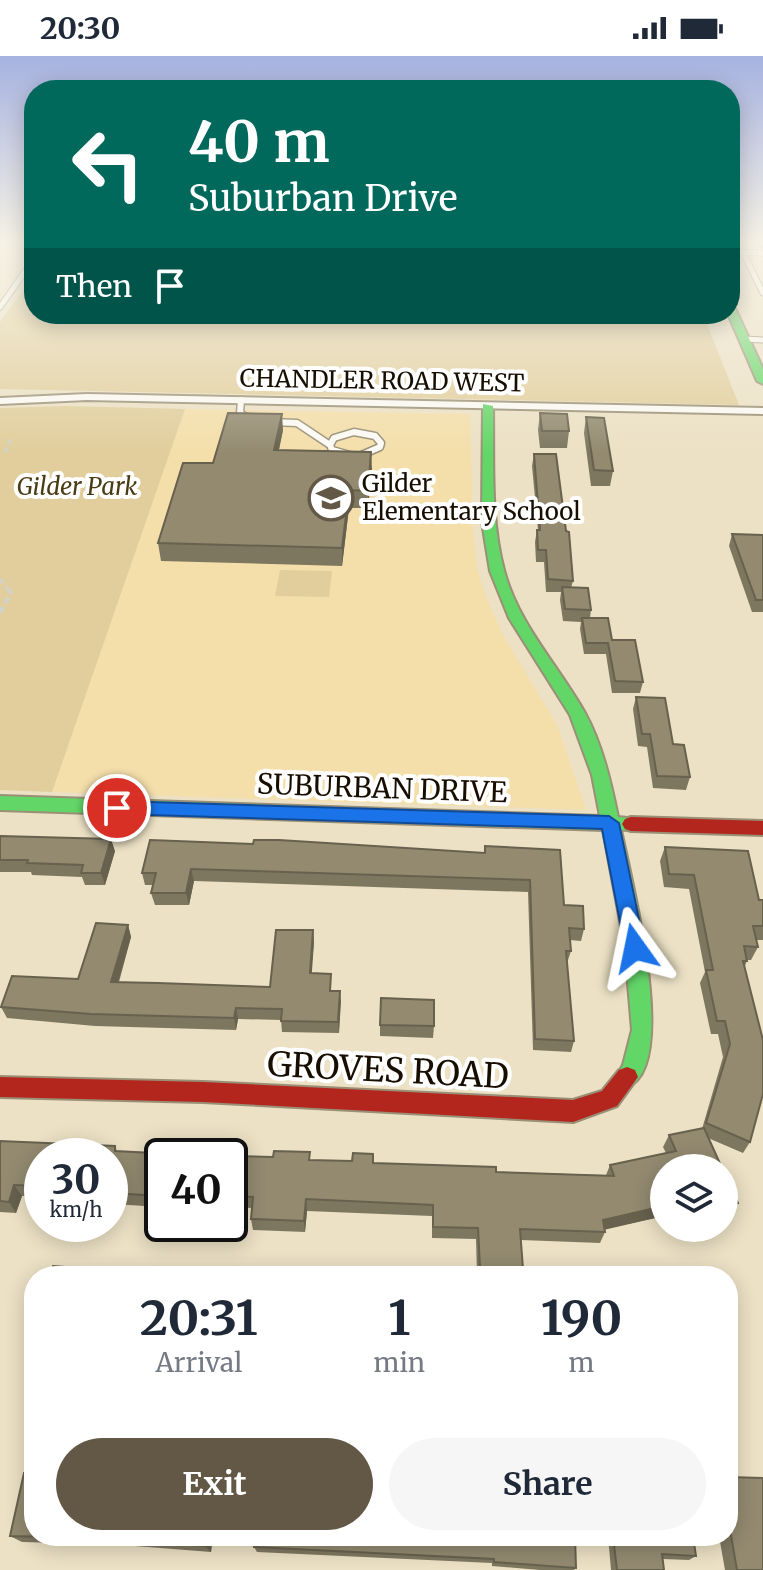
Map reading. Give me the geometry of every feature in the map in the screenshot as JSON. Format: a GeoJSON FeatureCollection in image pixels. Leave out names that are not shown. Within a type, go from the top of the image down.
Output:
{"type":"FeatureCollection","features":[{"type":"Feature","properties":{"kind":"street"},"geometry":{"type":"LineString","coordinates":[[740,321],[754,339],[762,378]]}},
{"type":"Feature","properties":{"kind":"street","name":"CHANDLER ROAD WEST"},"geometry":{"type":"LineString","coordinates":[[0,401],[73,397],[763,411]]}},
{"type":"Feature","properties":{"kind":"street","name":"GROVES ROAD"},"geometry":{"type":"LineString","coordinates":[[0,1087],[203,1092],[573,1111],[609,1099],[633,1070],[643,1030],[635,948],[601,775],[578,715],[516,618],[497,571],[489,522],[487,406]]}},
{"type":"Feature","properties":{"kind":"street","name":"SUBURBAN DRIVE"},"geometry":{"type":"LineString","coordinates":[[0,803],[763,828]]}},
{"type":"Feature","properties":{"kind":"lane"},"geometry":{"type":"LineString","coordinates":[[241,400],[240,413],[246,418],[297,423],[337,453],[353,457],[370,455],[381,443],[375,436],[354,432],[334,438],[330,445]]}},
{"type":"Feature","properties":{"kind":"path"},"geometry":{"type":"LineString","coordinates":[[5,453],[12,437]]}},
{"type":"Feature","properties":{"kind":"path"},"geometry":{"type":"LineString","coordinates":[[0,579],[11,593],[0,613]]}},
{"type":"Feature","properties":{"kind":"shaded area"},"geometry":{"type":"Polygon","coordinates":[[[185,409],[470,414],[477,568],[502,633],[558,727],[586,810],[52,792],[185,409]]]}},
{"type":"Feature","properties":{"kind":"green space"},"geometry":{"type":"Polygon","coordinates":[[[7,312],[24,312],[24,324],[707,324],[739,405],[0,389],[0,322],[7,312]]]}},
{"type":"Feature","properties":{"kind":"green space","name":"Gilder Park"},"geometry":{"type":"Polygon","coordinates":[[[0,408],[185,409],[52,792],[0,790],[0,408]]]}},
{"type":"Feature","properties":{"kind":"green space"},"geometry":{"type":"Polygon","coordinates":[[[280,570],[332,571],[329,597],[275,596],[280,570]]]}},
{"type":"Feature","properties":{"kind":"building"},"geometry":{"type":"Polygon","coordinates":[[[228,413],[282,414],[274,450],[371,452],[368,491],[349,490],[342,548],[158,543],[183,463],[213,463],[228,413]]]}},
{"type":"Feature","properties":{"kind":"building"},"geometry":{"type":"Polygon","coordinates":[[[540,413],[567,414],[569,431],[542,431],[540,413]]]}},
{"type":"Feature","properties":{"kind":"building"},"geometry":{"type":"Polygon","coordinates":[[[586,417],[604,418],[613,471],[594,470],[586,417]]]}},
{"type":"Feature","properties":{"kind":"building"},"geometry":{"type":"Polygon","coordinates":[[[534,454],[556,454],[566,531],[569,532],[573,581],[548,579],[546,550],[538,550],[537,530],[540,530],[534,454]]]}},
{"type":"Feature","properties":{"kind":"building"},"geometry":{"type":"Polygon","coordinates":[[[732,534],[763,535],[763,600],[756,600],[732,534]]]}},
{"type":"Feature","properties":{"kind":"building"},"geometry":{"type":"Polygon","coordinates":[[[562,587],[588,588],[591,610],[565,609],[562,587]]]}},
{"type":"Feature","properties":{"kind":"building"},"geometry":{"type":"Polygon","coordinates":[[[582,618],[608,618],[612,640],[635,640],[643,682],[615,681],[608,643],[586,643],[582,618]]]}},
{"type":"Feature","properties":{"kind":"building"},"geometry":{"type":"Polygon","coordinates":[[[636,697],[665,698],[673,744],[684,745],[690,777],[657,776],[650,734],[642,734],[636,697]]]}},
{"type":"Feature","properties":{"kind":"building"},"geometry":{"type":"Polygon","coordinates":[[[0,836],[111,839],[101,873],[81,873],[83,865],[0,860],[0,836]]]}},
{"type":"Feature","properties":{"kind":"building"},"geometry":{"type":"Polygon","coordinates":[[[150,840],[253,844],[254,840],[279,840],[485,853],[485,846],[560,850],[564,905],[583,906],[584,929],[569,928],[571,951],[566,951],[574,1041],[535,1039],[530,880],[191,869],[186,893],[151,893],[156,873],[142,873],[150,840]]]}},
{"type":"Feature","properties":{"kind":"building"},"geometry":{"type":"Polygon","coordinates":[[[665,847],[748,851],[759,900],[763,900],[763,926],[753,926],[758,947],[744,946],[747,961],[743,961],[763,1040],[763,1094],[750,1142],[706,1123],[730,1044],[725,1021],[717,1021],[706,970],[713,970],[694,875],[669,874],[665,847]]]}},
{"type":"Feature","properties":{"kind":"building"},"geometry":{"type":"Polygon","coordinates":[[[96,923],[128,925],[111,982],[270,987],[276,930],[313,930],[310,973],[331,974],[330,991],[340,991],[338,1022],[281,1021],[282,1009],[236,1008],[234,1018],[91,1014],[1,1007],[12,976],[78,979],[96,923]]]}},
{"type":"Feature","properties":{"kind":"building"},"geometry":{"type":"Polygon","coordinates":[[[381,998],[434,1000],[434,1026],[380,1025],[381,998]]]}},
{"type":"Feature","properties":{"kind":"building"},"geometry":{"type":"Polygon","coordinates":[[[704,1128],[716,1154],[662,1154],[676,1151],[669,1135],[704,1128]]]}},
{"type":"Feature","properties":{"kind":"building"},"geometry":{"type":"Polygon","coordinates":[[[0,1141],[24,1142],[24,1185],[14,1185],[9,1202],[0,1201],[0,1141]]]}},
{"type":"Feature","properties":{"kind":"building"},"geometry":{"type":"Polygon","coordinates":[[[274,1151],[310,1152],[309,1160],[352,1161],[353,1153],[373,1154],[373,1163],[496,1167],[496,1172],[614,1176],[610,1165],[650,1157],[650,1209],[603,1220],[605,1232],[520,1229],[523,1266],[480,1266],[478,1228],[433,1227],[433,1205],[306,1199],[304,1221],[251,1219],[253,1197],[248,1197],[248,1156],[273,1157],[274,1151]]]}},
{"type":"Feature","properties":{"kind":"building"},"geometry":{"type":"Polygon","coordinates":[[[128,1152],[144,1152],[144,1195],[128,1194],[128,1152]]]}},
{"type":"Feature","properties":{"kind":"building"},"geometry":{"type":"Polygon","coordinates":[[[24,1473],[24,1536],[10,1536],[24,1473]]]}},
{"type":"Feature","properties":{"kind":"building"},"geometry":{"type":"Polygon","coordinates":[[[738,1477],[763,1478],[763,1570],[737,1570],[733,1546],[738,1546],[738,1477]]]}},
{"type":"Feature","properties":{"kind":"building"},"geometry":{"type":"Polygon","coordinates":[[[575,1546],[576,1568],[494,1562],[494,1559],[254,1547],[575,1546]]]}},
{"type":"Feature","properties":{"kind":"building"},"geometry":{"type":"Polygon","coordinates":[[[614,1546],[694,1546],[696,1556],[662,1554],[664,1570],[617,1570],[614,1546]]]}},
{"type":"Feature","properties":{"kind":"traffic: fast"},"geometry":{"type":"LineString","coordinates":[[737,324],[763,381]]}},
{"type":"Feature","properties":{"kind":"traffic: fast"},"geometry":{"type":"LineString","coordinates":[[487,406],[489,522],[497,571],[516,618],[578,715],[601,775],[635,948],[643,1030],[633,1070],[627,1077]]}},
{"type":"Feature","properties":{"kind":"traffic: fast"},"geometry":{"type":"LineString","coordinates":[[0,803],[631,824]]}},
{"type":"Feature","properties":{"kind":"traffic: jam"},"geometry":{"type":"LineString","coordinates":[[631,824],[763,828]]}},
{"type":"Feature","properties":{"kind":"traffic: jam"},"geometry":{"type":"LineString","coordinates":[[0,1087],[203,1092],[573,1111],[609,1099],[627,1077]]}},
{"type":"Feature","properties":{"kind":"place","name":"Gilder Elementary School"},"geometry":{"type":"Point","coordinates":[331,498]}},
{"type":"Feature","properties":{"kind":"route"},"geometry":{"type":"LineString","coordinates":[[117,808],[609,823],[635,948]]}}]}
